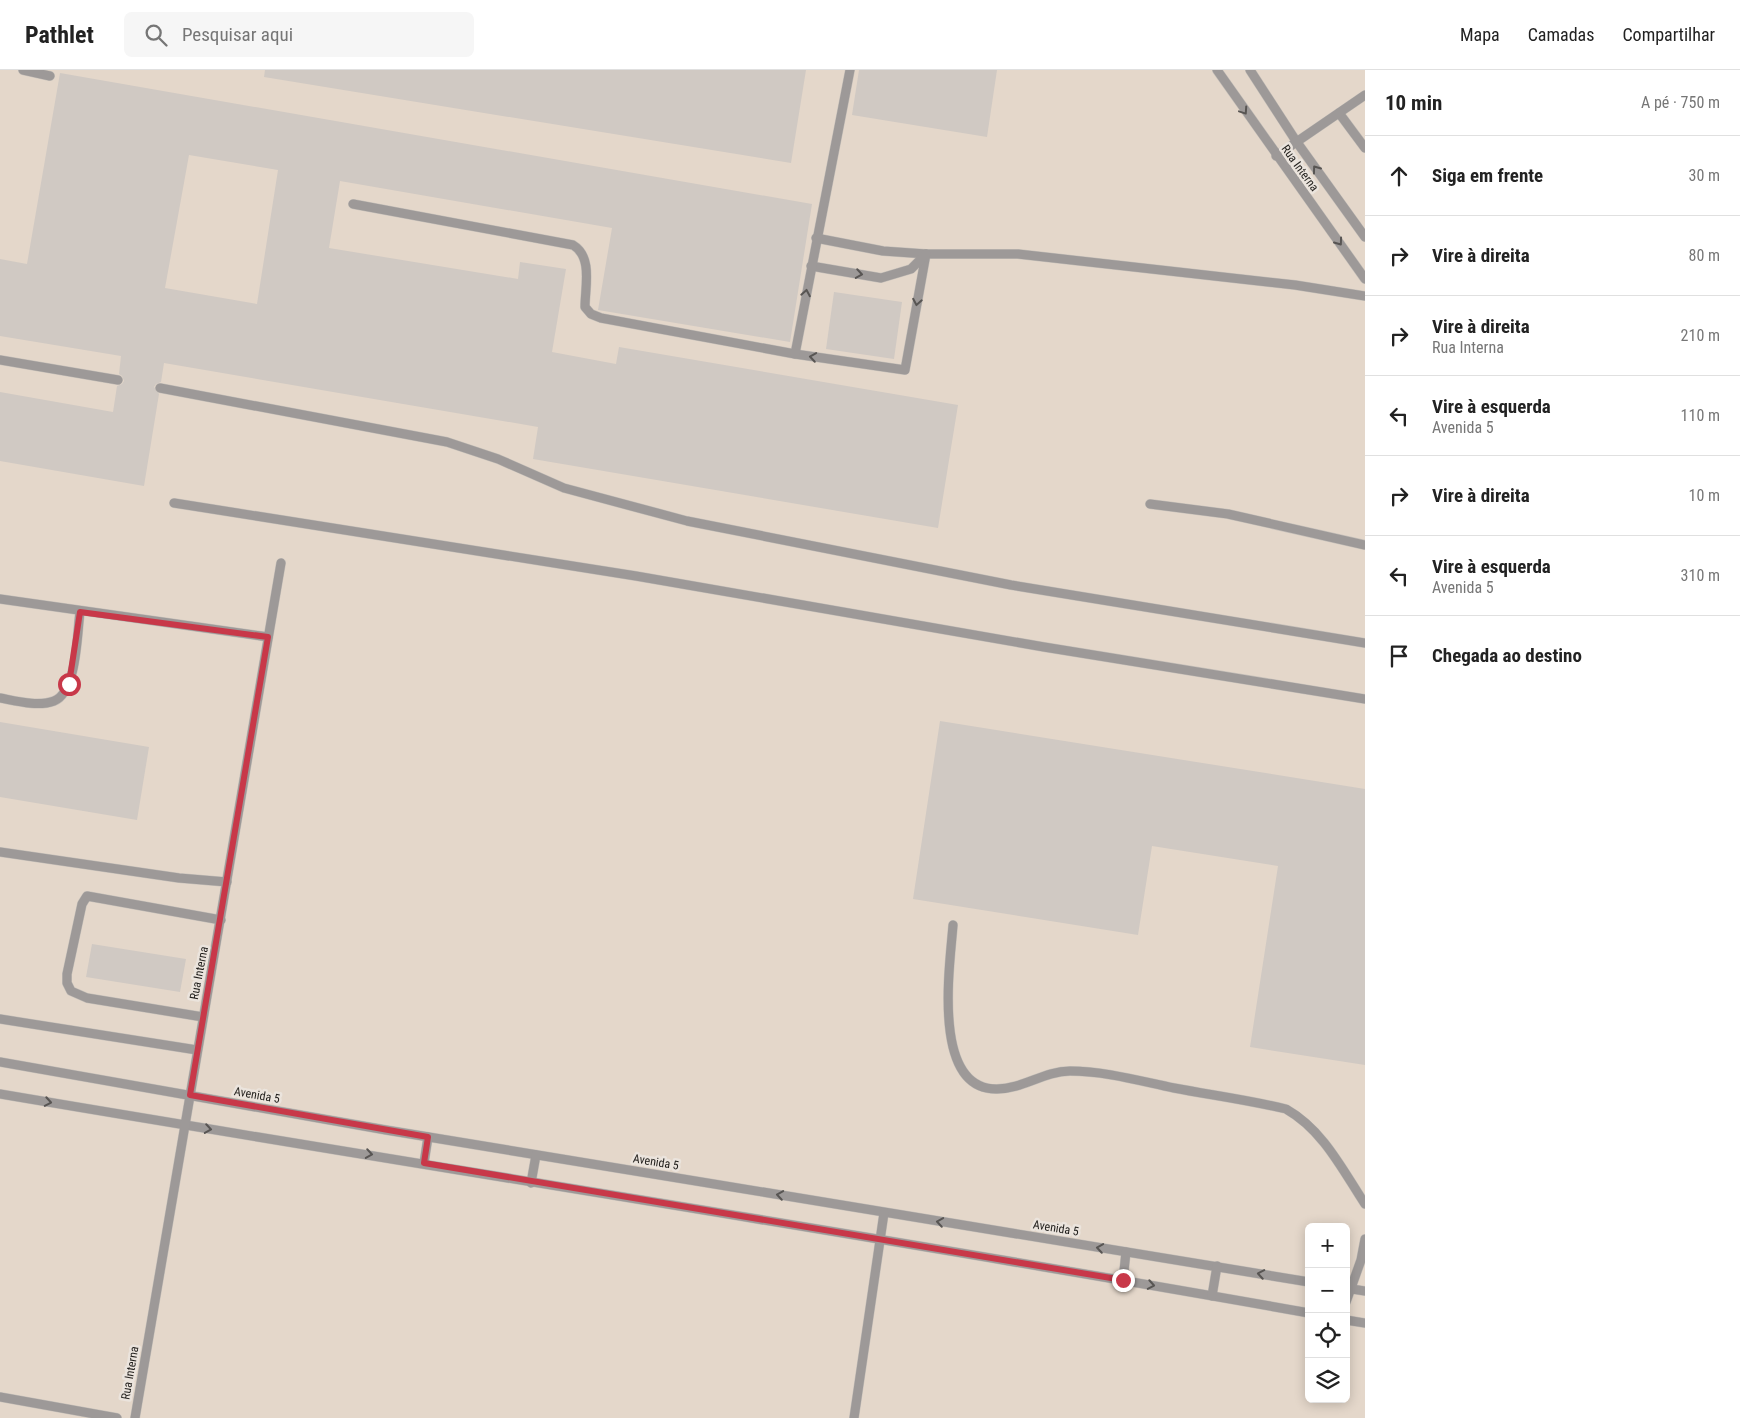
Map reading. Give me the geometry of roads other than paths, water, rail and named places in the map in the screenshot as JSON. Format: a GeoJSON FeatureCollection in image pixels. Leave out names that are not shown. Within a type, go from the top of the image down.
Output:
{"type":"FeatureCollection","features":[{"type":"Feature","properties":{"kind":"lane"},"geometry":{"type":"LineString","coordinates":[[23,70],[50,76]]}},
{"type":"Feature","properties":{"kind":"lane"},"geometry":{"type":"LineString","coordinates":[[795,354],[816,238],[827,197],[850,70]]}},
{"type":"Feature","properties":{"kind":"lane","name":"Rua Interna"},"geometry":{"type":"LineString","coordinates":[[1217,70],[1276,156],[1365,279]]}},
{"type":"Feature","properties":{"kind":"lane"},"geometry":{"type":"LineString","coordinates":[[1250,70],[1296,141],[1365,237]]}},
{"type":"Feature","properties":{"kind":"lane"},"geometry":{"type":"LineString","coordinates":[[1276,156],[1365,95]]}},
{"type":"Feature","properties":{"kind":"lane"},"geometry":{"type":"LineString","coordinates":[[1339,113],[1365,148]]}},
{"type":"Feature","properties":{"kind":"lane"},"geometry":{"type":"LineString","coordinates":[[353,204],[573,245],[584,256],[585,307],[592,314],[600,318],[795,354],[905,370],[926,254]]}},
{"type":"Feature","properties":{"kind":"lane"},"geometry":{"type":"LineString","coordinates":[[816,238],[883,251],[926,254],[1018,254],[1295,285],[1365,296]]}},
{"type":"Feature","properties":{"kind":"lane"},"geometry":{"type":"LineString","coordinates":[[811,266],[881,278],[911,269],[926,254]]}},
{"type":"Feature","properties":{"kind":"lane"},"geometry":{"type":"LineString","coordinates":[[0,360],[118,380]]}},
{"type":"Feature","properties":{"kind":"lane"},"geometry":{"type":"LineString","coordinates":[[160,388],[447,442],[498,459],[589,497],[687,521],[1011,585],[1365,643]]}},
{"type":"Feature","properties":{"kind":"lane"},"geometry":{"type":"LineString","coordinates":[[174,503],[626,575],[1034,645],[1365,699]]}},
{"type":"Feature","properties":{"kind":"lane"},"geometry":{"type":"LineString","coordinates":[[1150,504],[1228,514],[1365,545]]}},
{"type":"Feature","properties":{"kind":"lane","name":"Rua Interna"},"geometry":{"type":"LineString","coordinates":[[135,1418],[197,1050],[221,920],[280,563]]}},
{"type":"Feature","properties":{"kind":"lane"},"geometry":{"type":"LineString","coordinates":[[0,599],[80,612],[268,637]]}},
{"type":"Feature","properties":{"kind":"lane"},"geometry":{"type":"LineString","coordinates":[[0,698],[48,703],[63,695],[73,670],[80,612]]}},
{"type":"Feature","properties":{"kind":"lane"},"geometry":{"type":"LineString","coordinates":[[0,852],[179,878],[227,882]]}},
{"type":"Feature","properties":{"kind":"lane"},"geometry":{"type":"LineString","coordinates":[[203,1017],[87,998],[71,991],[67,983],[67,974],[82,904],[88,896],[221,920]]}},
{"type":"Feature","properties":{"kind":"lane"},"geometry":{"type":"LineString","coordinates":[[953,925],[949,986],[949,1029],[957,1060],[965,1073],[977,1084],[996,1089],[1008,1088],[1055,1072],[1090,1072],[1286,1109],[1311,1126],[1365,1204]]}},
{"type":"Feature","properties":{"kind":"lane"},"geometry":{"type":"LineString","coordinates":[[0,1019],[197,1050]]}},
{"type":"Feature","properties":{"kind":"lane","name":"Avenida 5"},"geometry":{"type":"LineString","coordinates":[[0,1062],[428,1137],[1305,1281]]}},
{"type":"Feature","properties":{"kind":"lane"},"geometry":{"type":"LineString","coordinates":[[0,1094],[184,1126],[424,1163],[532,1183],[1123,1280],[1305,1312]]}},
{"type":"Feature","properties":{"kind":"lane"},"geometry":{"type":"LineString","coordinates":[[424,1163],[428,1137]]}},
{"type":"Feature","properties":{"kind":"lane"},"geometry":{"type":"LineString","coordinates":[[532,1183],[536,1155]]}},
{"type":"Feature","properties":{"kind":"lane"},"geometry":{"type":"LineString","coordinates":[[854,1418],[884,1213]]}},
{"type":"Feature","properties":{"kind":"lane"},"geometry":{"type":"LineString","coordinates":[[1350,1285],[1361,1260],[1365,1239]]}},
{"type":"Feature","properties":{"kind":"lane"},"geometry":{"type":"LineString","coordinates":[[1123,1280],[1126,1252]]}},
{"type":"Feature","properties":{"kind":"lane"},"geometry":{"type":"LineString","coordinates":[[1212,1296],[1217,1266]]}},
{"type":"Feature","properties":{"kind":"lane"},"geometry":{"type":"LineString","coordinates":[[1350,1289],[1365,1292]]}},
{"type":"Feature","properties":{"kind":"lane"},"geometry":{"type":"LineString","coordinates":[[1350,1321],[1365,1323]]}},
{"type":"Feature","properties":{"kind":"lane"},"geometry":{"type":"LineString","coordinates":[[0,1397],[117,1418]]}}]}
